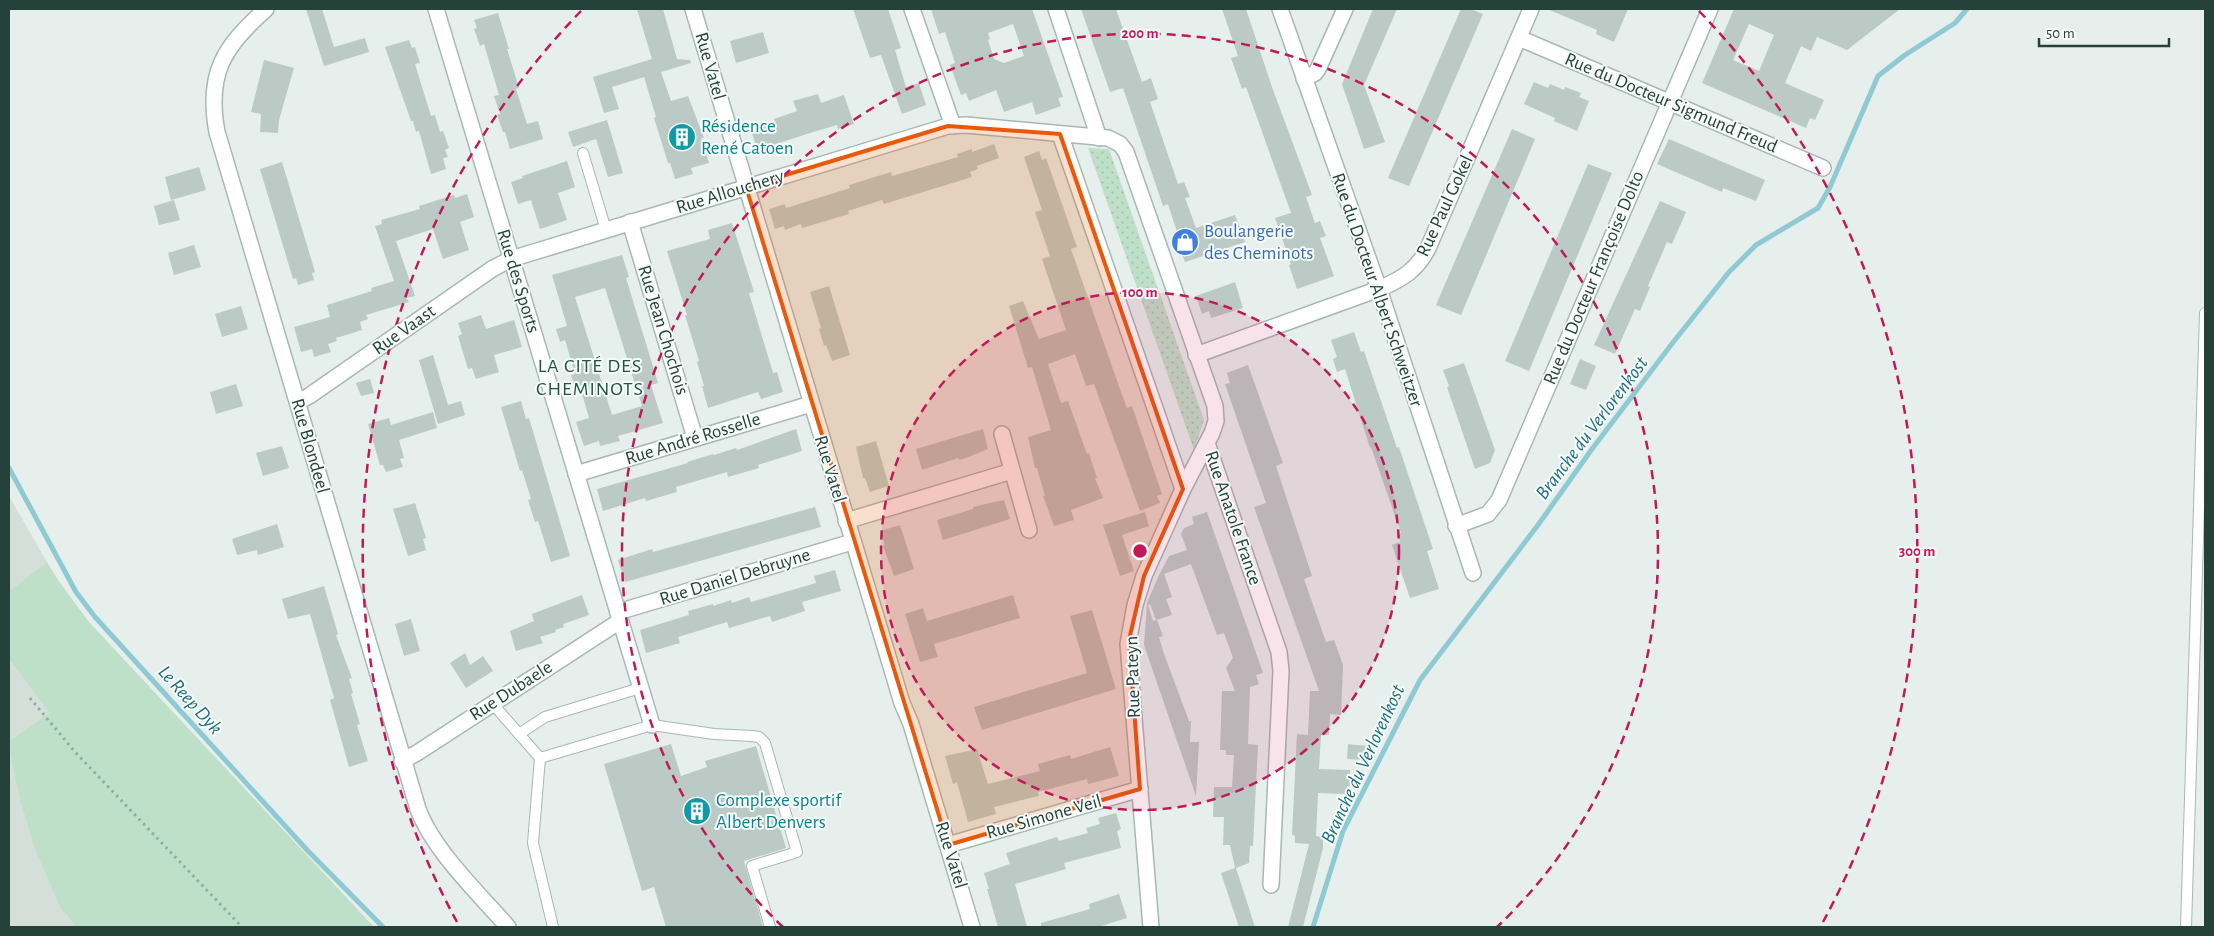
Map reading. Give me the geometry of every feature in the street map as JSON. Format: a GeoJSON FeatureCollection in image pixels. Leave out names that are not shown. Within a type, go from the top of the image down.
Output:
{"type":"FeatureCollection","features":[{"type":"Feature","properties":{"kind":"street","name":"Rue Blondeel"},"geometry":{"type":"LineString","coordinates":[[266,9],[236,37],[221,62],[214,90],[217,132],[298,402],[402,761],[421,818],[431,836],[508,927]]}},
{"type":"Feature","properties":{"kind":"street","name":"Rue des Sports"},"geometry":{"type":"LineString","coordinates":[[436,9],[652,725]]}},
{"type":"Feature","properties":{"kind":"street","name":"Rue Vatel"},"geometry":{"type":"LineString","coordinates":[[693,9],[852,542],[902,703],[911,724],[972,927]]}},
{"type":"Feature","properties":{"kind":"street"},"geometry":{"type":"LineString","coordinates":[[912,9],[953,126]]}},
{"type":"Feature","properties":{"kind":"street"},"geometry":{"type":"LineString","coordinates":[[1056,9],[1099,138]]}},
{"type":"Feature","properties":{"kind":"street","name":"Rue du Docteur Albert Schweitzer"},"geometry":{"type":"LineString","coordinates":[[1280,9],[1378,290],[1473,573]]}},
{"type":"Feature","properties":{"kind":"street"},"geometry":{"type":"LineString","coordinates":[[1304,80],[1315,74],[1318,69],[1345,9]]}},
{"type":"Feature","properties":{"kind":"street","name":"Rue Paul Gokel"},"geometry":{"type":"LineString","coordinates":[[1196,355],[1378,290],[1409,274],[1426,253],[1531,9]]}},
{"type":"Feature","properties":{"kind":"street","name":"Rue du Docteur Françoise Dolto"},"geometry":{"type":"LineString","coordinates":[[1456,526],[1488,514],[1496,506],[1710,9]]}},
{"type":"Feature","properties":{"kind":"street","name":"Rue du Docteur Sigmund Freud"},"geometry":{"type":"LineString","coordinates":[[1519,38],[1823,168]]}},
{"type":"Feature","properties":{"kind":"street","name":"Rue Allouchery"},"geometry":{"type":"LineString","coordinates":[[511,259],[953,126],[1099,138]]}},
{"type":"Feature","properties":{"kind":"street","name":"Rue Anatole France"},"geometry":{"type":"LineString","coordinates":[[1060,134],[1183,489]]}},
{"type":"Feature","properties":{"kind":"street","name":"Rue Anatole France"},"geometry":{"type":"LineString","coordinates":[[1099,138],[1112,139],[1120,144],[1126,152],[1216,411],[1216,421],[1207,442],[1279,652],[1281,671],[1271,885]]}},
{"type":"Feature","properties":{"kind":"street","name":"Rue Jean Chochois"},"geometry":{"type":"LineString","coordinates":[[630,222],[696,438]]}},
{"type":"Feature","properties":{"kind":"street","name":"Rue Vaast"},"geometry":{"type":"LineString","coordinates":[[298,402],[310,396],[492,269],[511,259]]}},
{"type":"Feature","properties":{"kind":"street","name":"Rue André Rosselle"},"geometry":{"type":"LineString","coordinates":[[576,474],[811,404]]}},
{"type":"Feature","properties":{"kind":"street"},"geometry":{"type":"LineString","coordinates":[[1002,434],[1029,530]]}},
{"type":"Feature","properties":{"kind":"street","name":"Rue Pateyn"},"geometry":{"type":"LineString","coordinates":[[1151,927],[1128,640],[1144,576],[1183,489],[1207,442]]}},
{"type":"Feature","properties":{"kind":"street"},"geometry":{"type":"LineString","coordinates":[[846,521],[1012,471]]}},
{"type":"Feature","properties":{"kind":"street","name":"Rue Daniel Debruyne"},"geometry":{"type":"LineString","coordinates":[[619,616],[852,542]]}},
{"type":"Feature","properties":{"kind":"street","name":"Rue Dubaele"},"geometry":{"type":"LineString","coordinates":[[402,761],[492,703],[619,616]]}},
{"type":"Feature","properties":{"kind":"street","name":"Rue Simone Veil"},"geometry":{"type":"LineString","coordinates":[[948,845],[1140,789]]}},
{"type":"Feature","properties":{"kind":"lane"},"geometry":{"type":"LineString","coordinates":[[583,153],[606,230]]}},
{"type":"Feature","properties":{"kind":"lane"},"geometry":{"type":"LineString","coordinates":[[2186,927],[2205,313]]}},
{"type":"Feature","properties":{"kind":"lane"},"geometry":{"type":"LineString","coordinates":[[519,734],[545,717],[640,688]]}},
{"type":"Feature","properties":{"kind":"lane"},"geometry":{"type":"LineString","coordinates":[[492,703],[540,758],[533,843],[553,927]]}},
{"type":"Feature","properties":{"kind":"lane"},"geometry":{"type":"LineString","coordinates":[[540,758],[652,725],[714,734],[759,737],[765,743],[797,852],[752,866],[770,927]]}},
{"type":"Feature","properties":{"kind":"path"},"geometry":{"type":"LineString","coordinates":[[30,698],[75,752],[242,927]]}},
{"type":"Feature","properties":{"kind":"highlighted area"},"geometry":{"type":"Polygon","coordinates":[[[948,126],[1060,134],[1183,489],[1144,576],[1129,640],[1140,789],[948,845],[746,187],[948,126]]]}},
{"type":"Feature","properties":{"kind":"shaded area"},"geometry":{"type":"Polygon","coordinates":[[[9,496],[47,562],[9,591],[9,496]]]}},
{"type":"Feature","properties":{"kind":"shaded area"},"geometry":{"type":"Polygon","coordinates":[[[9,659],[51,713],[9,741],[9,659]]]}},
{"type":"Feature","properties":{"kind":"shaded area"},"geometry":{"type":"Polygon","coordinates":[[[9,747],[19,797],[34,847],[60,908],[77,927],[9,927],[9,747]]]}},
{"type":"Feature","properties":{"kind":"green space"},"geometry":{"type":"Polygon","coordinates":[[[1088,148],[1109,149],[1204,420],[1194,450],[1088,148]]]}},
{"type":"Feature","properties":{"kind":"green space"},"geometry":{"type":"Polygon","coordinates":[[[47,562],[89,622],[374,927],[77,927],[60,908],[34,847],[19,797],[9,747],[9,741],[50,713],[9,659],[9,591],[47,562]]]}},
{"type":"Feature","properties":{"kind":"building"},"geometry":{"type":"Polygon","coordinates":[[[306,9],[322,9],[334,47],[365,38],[369,52],[324,66],[306,9]]]}},
{"type":"Feature","properties":{"kind":"building"},"geometry":{"type":"Polygon","coordinates":[[[637,9],[663,9],[677,59],[690,60],[691,63],[661,72],[671,101],[688,96],[704,138],[701,138],[709,163],[691,168],[693,174],[675,179],[654,118],[656,117],[644,77],[612,87],[619,109],[604,113],[593,77],[652,59],[637,9]]]}},
{"type":"Feature","properties":{"kind":"building"},"geometry":{"type":"Polygon","coordinates":[[[853,9],[888,9],[901,48],[895,50],[906,87],[919,83],[926,105],[902,114],[881,55],[870,58],[853,9]]]}},
{"type":"Feature","properties":{"kind":"building"},"geometry":{"type":"Polygon","coordinates":[[[931,9],[1032,9],[1063,97],[1058,98],[1061,106],[1036,115],[1032,102],[1004,112],[996,90],[969,101],[966,93],[961,95],[950,65],[955,63],[945,32],[939,34],[931,9]],[[1013,24],[988,33],[990,39],[988,40],[994,59],[1004,63],[1024,56],[1013,24]]]}},
{"type":"Feature","properties":{"kind":"building"},"geometry":{"type":"Polygon","coordinates":[[[1081,9],[1116,9],[1142,82],[1151,78],[1158,99],[1150,102],[1178,184],[1184,182],[1190,197],[1185,198],[1196,228],[1235,215],[1245,242],[1185,262],[1175,236],[1178,235],[1168,204],[1163,206],[1123,88],[1110,92],[1081,9]]]}},
{"type":"Feature","properties":{"kind":"building"},"geometry":{"type":"Polygon","coordinates":[[[1222,9],[1246,9],[1272,87],[1312,195],[1306,197],[1315,223],[1320,221],[1326,236],[1320,238],[1334,276],[1297,289],[1289,265],[1291,264],[1275,218],[1291,213],[1246,87],[1242,89],[1231,58],[1238,56],[1222,9]]]}},
{"type":"Feature","properties":{"kind":"building"},"geometry":{"type":"Polygon","coordinates":[[[1373,9],[1397,9],[1364,85],[1385,142],[1364,149],[1342,84],[1373,9]]]}},
{"type":"Feature","properties":{"kind":"building"},"geometry":{"type":"Polygon","coordinates":[[[1461,9],[1471,9],[1483,14],[1409,186],[1388,178],[1461,9]]]}},
{"type":"Feature","properties":{"kind":"building"},"geometry":{"type":"Polygon","coordinates":[[[1547,9],[1628,9],[1614,42],[1596,34],[1597,30],[1547,9]]]}},
{"type":"Feature","properties":{"kind":"building"},"geometry":{"type":"Polygon","coordinates":[[[1734,9],[1900,9],[1847,50],[1817,37],[1811,51],[1801,46],[1785,83],[1824,100],[1815,120],[1810,118],[1806,128],[1702,83],[1734,9]],[[1749,24],[1733,60],[1759,71],[1774,35],[1749,24]]]}},
{"type":"Feature","properties":{"kind":"building"},"geometry":{"type":"Polygon","coordinates":[[[498,13],[519,88],[516,89],[527,124],[538,121],[543,139],[510,149],[497,115],[500,114],[494,96],[499,95],[484,44],[480,46],[474,29],[477,28],[474,20],[498,13]]]}},
{"type":"Feature","properties":{"kind":"building"},"geometry":{"type":"Polygon","coordinates":[[[763,32],[769,53],[736,63],[730,41],[763,32]]]}},
{"type":"Feature","properties":{"kind":"building"},"geometry":{"type":"Polygon","coordinates":[[[409,40],[412,48],[415,47],[420,63],[415,64],[431,116],[435,115],[440,132],[443,131],[449,148],[445,150],[448,157],[443,158],[446,169],[431,174],[419,131],[416,132],[413,121],[411,121],[385,47],[409,40]]]}},
{"type":"Feature","properties":{"kind":"building"},"geometry":{"type":"Polygon","coordinates":[[[264,60],[294,68],[279,120],[278,133],[260,132],[261,114],[251,112],[264,60]]]}},
{"type":"Feature","properties":{"kind":"building"},"geometry":{"type":"Polygon","coordinates":[[[1534,82],[1548,88],[1550,84],[1564,90],[1565,87],[1581,93],[1579,97],[1589,101],[1577,131],[1554,121],[1555,118],[1524,104],[1534,82]]]}},
{"type":"Feature","properties":{"kind":"building"},"geometry":{"type":"Polygon","coordinates":[[[818,94],[821,103],[844,95],[854,124],[838,129],[837,125],[813,132],[773,145],[774,148],[758,152],[752,133],[760,131],[759,128],[775,122],[774,119],[797,111],[793,101],[818,94]]]}},
{"type":"Feature","properties":{"kind":"building"},"geometry":{"type":"Polygon","coordinates":[[[607,120],[623,173],[608,177],[596,139],[573,147],[568,132],[607,120]]]}},
{"type":"Feature","properties":{"kind":"building"},"geometry":{"type":"Polygon","coordinates":[[[1512,129],[1535,139],[1461,315],[1436,305],[1512,129]]]}},
{"type":"Feature","properties":{"kind":"building"},"geometry":{"type":"Polygon","coordinates":[[[1669,139],[1765,180],[1756,201],[1723,188],[1722,192],[1657,164],[1669,139]]]}},
{"type":"Feature","properties":{"kind":"building"},"geometry":{"type":"Polygon","coordinates":[[[994,144],[999,158],[977,166],[978,169],[970,172],[972,177],[884,204],[882,200],[848,211],[849,214],[802,228],[801,224],[785,230],[784,226],[775,229],[769,209],[785,204],[786,208],[850,188],[849,185],[891,172],[892,176],[958,157],[957,154],[972,149],[972,152],[994,144]]]}},
{"type":"Feature","properties":{"kind":"building"},"geometry":{"type":"Polygon","coordinates":[[[1039,151],[1042,160],[1046,158],[1077,247],[1071,249],[1121,392],[1127,408],[1132,406],[1162,494],[1157,496],[1160,503],[1140,511],[1094,384],[1086,386],[1075,354],[1048,364],[1061,403],[1068,401],[1087,454],[1089,453],[1097,478],[1095,478],[1103,498],[1071,510],[1074,520],[1054,526],[1043,496],[1045,496],[1037,468],[1035,468],[1028,437],[1051,430],[1032,367],[1028,368],[1009,306],[1023,301],[1039,339],[1066,330],[1042,259],[1050,256],[1035,212],[1042,210],[1024,157],[1039,151]]]}},
{"type":"Feature","properties":{"kind":"building"},"geometry":{"type":"Polygon","coordinates":[[[567,161],[575,187],[558,193],[567,220],[540,229],[531,200],[518,204],[511,182],[523,178],[522,176],[567,161]]]}},
{"type":"Feature","properties":{"kind":"building"},"geometry":{"type":"Polygon","coordinates":[[[282,162],[315,272],[312,273],[314,280],[298,285],[296,278],[293,279],[260,169],[282,162]]]}},
{"type":"Feature","properties":{"kind":"building"},"geometry":{"type":"Polygon","coordinates":[[[1588,164],[1612,173],[1529,371],[1505,361],[1588,164]]]}},
{"type":"Feature","properties":{"kind":"building"},"geometry":{"type":"Polygon","coordinates":[[[199,167],[206,190],[171,200],[165,177],[199,167]]]}},
{"type":"Feature","properties":{"kind":"building"},"geometry":{"type":"Polygon","coordinates":[[[467,194],[474,217],[460,222],[469,250],[443,259],[433,229],[396,241],[415,296],[406,298],[409,302],[366,315],[368,319],[360,322],[362,330],[336,338],[337,341],[328,344],[331,352],[314,357],[312,349],[301,352],[294,327],[330,317],[327,305],[372,291],[371,288],[394,281],[375,226],[382,224],[381,220],[420,209],[419,206],[454,195],[455,198],[467,194]]]}},
{"type":"Feature","properties":{"kind":"building"},"geometry":{"type":"Polygon","coordinates":[[[174,200],[180,220],[159,225],[154,206],[174,200]]]}},
{"type":"Feature","properties":{"kind":"building"},"geometry":{"type":"Polygon","coordinates":[[[1660,201],[1686,212],[1672,244],[1667,242],[1648,286],[1650,287],[1640,311],[1635,309],[1615,354],[1594,345],[1660,201]]]}},
{"type":"Feature","properties":{"kind":"building"},"geometry":{"type":"Polygon","coordinates":[[[732,223],[754,292],[749,293],[773,373],[777,372],[783,392],[761,399],[758,392],[708,408],[697,362],[699,361],[685,315],[687,315],[667,251],[710,239],[708,230],[732,223]]]}},
{"type":"Feature","properties":{"kind":"building"},"geometry":{"type":"Polygon","coordinates":[[[194,245],[201,267],[174,275],[168,253],[194,245]]]}},
{"type":"Feature","properties":{"kind":"building"},"geometry":{"type":"Polygon","coordinates":[[[622,255],[629,277],[626,278],[658,383],[651,385],[663,423],[618,436],[620,441],[600,446],[599,441],[584,446],[576,422],[589,418],[580,387],[575,388],[571,375],[575,374],[565,340],[560,342],[556,329],[567,326],[552,275],[622,255]],[[605,288],[575,297],[612,415],[642,406],[605,288]]]}},
{"type":"Feature","properties":{"kind":"building"},"geometry":{"type":"Polygon","coordinates":[[[1235,282],[1243,308],[1211,318],[1209,311],[1202,314],[1196,296],[1235,282]]]}},
{"type":"Feature","properties":{"kind":"building"},"geometry":{"type":"Polygon","coordinates":[[[829,286],[850,355],[832,361],[826,345],[824,346],[819,329],[821,328],[810,292],[829,286]]]}},
{"type":"Feature","properties":{"kind":"building"},"geometry":{"type":"Polygon","coordinates":[[[241,306],[248,329],[222,337],[215,314],[241,306]]]}},
{"type":"Feature","properties":{"kind":"building"},"geometry":{"type":"Polygon","coordinates":[[[481,315],[486,329],[514,320],[522,347],[494,355],[499,372],[476,379],[472,368],[468,369],[458,336],[462,334],[458,323],[481,315]]]}},
{"type":"Feature","properties":{"kind":"building"},"geometry":{"type":"Polygon","coordinates":[[[1354,332],[1361,352],[1364,351],[1397,448],[1399,447],[1433,549],[1427,551],[1439,589],[1410,598],[1392,545],[1400,542],[1397,535],[1401,533],[1370,448],[1345,369],[1337,372],[1333,359],[1337,357],[1331,340],[1354,332]]]}},
{"type":"Feature","properties":{"kind":"building"},"geometry":{"type":"Polygon","coordinates":[[[433,355],[448,405],[461,401],[465,415],[438,424],[419,360],[433,355]]]}},
{"type":"Feature","properties":{"kind":"building"},"geometry":{"type":"Polygon","coordinates":[[[1580,359],[1596,366],[1586,390],[1570,384],[1580,359]]]}},
{"type":"Feature","properties":{"kind":"building"},"geometry":{"type":"Polygon","coordinates":[[[1464,363],[1495,450],[1490,463],[1475,469],[1443,370],[1464,363]]]}},
{"type":"Feature","properties":{"kind":"building"},"geometry":{"type":"Polygon","coordinates":[[[1248,365],[1283,463],[1276,466],[1312,576],[1304,579],[1326,642],[1334,640],[1343,665],[1341,715],[1330,714],[1329,735],[1321,735],[1319,769],[1350,770],[1350,786],[1347,786],[1347,794],[1318,793],[1316,836],[1323,837],[1323,848],[1303,927],[1288,927],[1309,844],[1295,843],[1295,836],[1292,835],[1297,734],[1308,735],[1310,691],[1319,691],[1254,507],[1266,503],[1225,384],[1230,383],[1227,373],[1248,365]]]}},
{"type":"Feature","properties":{"kind":"building"},"geometry":{"type":"Polygon","coordinates":[[[370,379],[374,393],[361,396],[356,383],[370,379]]]}},
{"type":"Feature","properties":{"kind":"building"},"geometry":{"type":"Polygon","coordinates":[[[236,384],[243,406],[216,414],[210,392],[236,384]]]}},
{"type":"Feature","properties":{"kind":"building"},"geometry":{"type":"Polygon","coordinates":[[[521,401],[526,419],[529,418],[570,556],[551,562],[538,521],[535,522],[528,500],[531,499],[522,470],[520,471],[501,407],[521,401]]]}},
{"type":"Feature","properties":{"kind":"building"},"geometry":{"type":"Polygon","coordinates":[[[433,412],[437,428],[399,440],[404,458],[400,459],[403,467],[386,472],[383,465],[380,465],[368,424],[389,418],[391,425],[433,412]]]}},
{"type":"Feature","properties":{"kind":"building"},"geometry":{"type":"Polygon","coordinates":[[[796,429],[802,451],[758,465],[759,468],[728,477],[727,472],[676,487],[677,492],[646,501],[645,498],[603,511],[597,489],[713,454],[736,448],[737,450],[796,429]]]}},
{"type":"Feature","properties":{"kind":"building"},"geometry":{"type":"Polygon","coordinates":[[[983,429],[988,449],[966,458],[959,460],[958,458],[922,470],[916,449],[983,429]]]}},
{"type":"Feature","properties":{"kind":"building"},"geometry":{"type":"Polygon","coordinates":[[[876,441],[889,486],[870,492],[865,478],[863,478],[856,447],[876,441]]]}},
{"type":"Feature","properties":{"kind":"building"},"geometry":{"type":"Polygon","coordinates":[[[282,446],[289,468],[263,476],[256,453],[282,446]]]}},
{"type":"Feature","properties":{"kind":"building"},"geometry":{"type":"Polygon","coordinates":[[[1004,500],[1010,519],[943,540],[937,520],[973,509],[973,507],[1004,500]]]}},
{"type":"Feature","properties":{"kind":"building"},"geometry":{"type":"Polygon","coordinates":[[[415,503],[426,538],[423,539],[426,550],[408,556],[393,509],[415,503]]]}},
{"type":"Feature","properties":{"kind":"building"},"geometry":{"type":"Polygon","coordinates":[[[815,507],[821,527],[625,582],[618,560],[652,549],[653,552],[815,507]]]}},
{"type":"Feature","properties":{"kind":"building"},"geometry":{"type":"Polygon","coordinates":[[[1145,512],[1149,526],[1122,535],[1134,571],[1120,576],[1103,525],[1145,512]]]}},
{"type":"Feature","properties":{"kind":"building"},"geometry":{"type":"Polygon","coordinates":[[[1207,512],[1263,673],[1256,675],[1259,684],[1250,687],[1248,744],[1258,745],[1253,846],[1250,846],[1249,863],[1236,868],[1255,927],[1239,927],[1221,873],[1235,868],[1230,845],[1223,845],[1224,817],[1213,817],[1214,787],[1232,787],[1234,755],[1226,755],[1226,750],[1220,750],[1222,691],[1235,691],[1226,668],[1233,658],[1224,633],[1217,635],[1191,564],[1164,574],[1172,597],[1166,599],[1172,615],[1156,620],[1150,604],[1148,605],[1153,621],[1157,620],[1163,636],[1159,637],[1164,654],[1189,721],[1191,721],[1190,742],[1199,742],[1196,796],[1144,645],[1147,603],[1159,575],[1169,556],[1187,550],[1181,534],[1184,528],[1194,524],[1192,517],[1207,512]]]}},
{"type":"Feature","properties":{"kind":"building"},"geometry":{"type":"Polygon","coordinates":[[[277,524],[284,547],[258,555],[257,550],[237,555],[232,539],[277,524]]]}},
{"type":"Feature","properties":{"kind":"building"},"geometry":{"type":"Polygon","coordinates":[[[900,525],[914,569],[894,576],[883,546],[885,545],[880,531],[900,525]]]}},
{"type":"Feature","properties":{"kind":"building"},"geometry":{"type":"Polygon","coordinates":[[[835,570],[841,591],[802,602],[805,611],[772,622],[770,616],[729,628],[727,622],[678,637],[680,643],[646,653],[640,630],[689,615],[688,611],[713,604],[713,606],[731,600],[732,603],[749,597],[751,602],[816,583],[814,576],[835,570]]]}},
{"type":"Feature","properties":{"kind":"building"},"geometry":{"type":"Polygon","coordinates":[[[324,586],[338,634],[336,635],[352,678],[349,679],[353,693],[351,694],[360,724],[357,725],[368,761],[349,767],[330,700],[334,698],[310,614],[288,619],[282,599],[324,586]]]}},
{"type":"Feature","properties":{"kind":"building"},"geometry":{"type":"Polygon","coordinates":[[[582,595],[589,615],[563,624],[564,627],[555,630],[556,632],[540,637],[543,643],[516,651],[510,631],[534,621],[532,614],[582,595]]]}},
{"type":"Feature","properties":{"kind":"building"},"geometry":{"type":"Polygon","coordinates":[[[1013,595],[1020,618],[934,644],[938,657],[920,662],[905,614],[923,608],[927,621],[1013,595]]]}},
{"type":"Feature","properties":{"kind":"building"},"geometry":{"type":"Polygon","coordinates":[[[1092,610],[1116,689],[982,730],[974,707],[1087,673],[1070,616],[1092,610]]]}},
{"type":"Feature","properties":{"kind":"building"},"geometry":{"type":"Polygon","coordinates":[[[411,619],[420,651],[404,656],[395,624],[411,619]]]}},
{"type":"Feature","properties":{"kind":"building"},"geometry":{"type":"Polygon","coordinates":[[[465,653],[470,665],[483,656],[493,671],[466,688],[450,663],[465,653]]]}},
{"type":"Feature","properties":{"kind":"building","name":"Complexe sportif Albert Denvers"},"geometry":{"type":"Polygon","coordinates":[[[671,744],[681,776],[707,767],[705,761],[756,746],[786,848],[744,861],[763,927],[666,927],[654,887],[642,891],[604,764],[671,744]]]}},
{"type":"Feature","properties":{"kind":"building"},"geometry":{"type":"Polygon","coordinates":[[[1348,744],[1373,746],[1366,760],[1347,759],[1348,744]]]}},
{"type":"Feature","properties":{"kind":"building"},"geometry":{"type":"Polygon","coordinates":[[[1110,747],[1119,776],[1088,784],[1087,779],[1038,792],[1039,796],[994,807],[996,814],[968,822],[957,782],[953,784],[945,756],[977,749],[988,784],[1040,771],[1038,764],[1070,755],[1071,759],[1110,747]]]}},
{"type":"Feature","properties":{"kind":"building"},"geometry":{"type":"Polygon","coordinates":[[[1116,813],[1121,829],[1117,831],[1121,848],[1064,863],[1066,869],[1015,884],[1027,927],[998,927],[984,873],[1010,864],[1006,853],[1057,837],[1059,841],[1088,833],[1086,828],[1100,824],[1098,818],[1116,813]]]}},
{"type":"Feature","properties":{"kind":"building"},"geometry":{"type":"Polygon","coordinates":[[[1119,894],[1127,918],[1098,927],[1041,927],[1041,923],[1090,909],[1089,904],[1119,894]]]}},
{"type":"Feature","properties":{"kind":"waterway","name":"Branche du Verlorenkost"},"geometry":{"type":"LineString","coordinates":[[1313,927],[1343,831],[1420,680],[1538,525],[1592,449],[1729,272],[1756,245],[1818,208],[1830,187],[1878,76],[1905,55],[1955,23],[1967,9]]}},
{"type":"Feature","properties":{"kind":"waterway","name":"Le Reep Dyk"},"geometry":{"type":"LineString","coordinates":[[9,468],[76,592],[95,617],[308,851],[383,927]]}},
{"type":"Feature","properties":{"kind":"place","name":"Résidence René Catoen"},"geometry":{"type":"Point","coordinates":[682,137]}},
{"type":"Feature","properties":{"kind":"place","name":"Boulangerie des Cheminots"},"geometry":{"type":"Point","coordinates":[1185,242]}},
{"type":"Feature","properties":{"kind":"place","name":"Complexe sportif Albert Denvers"},"geometry":{"type":"Point","coordinates":[697,811]}},
{"type":"Feature","properties":{"kind":"district","name":"LA CITÉ DES CHEMINOTS"},"geometry":{"type":"Point","coordinates":[590,378]}}]}
